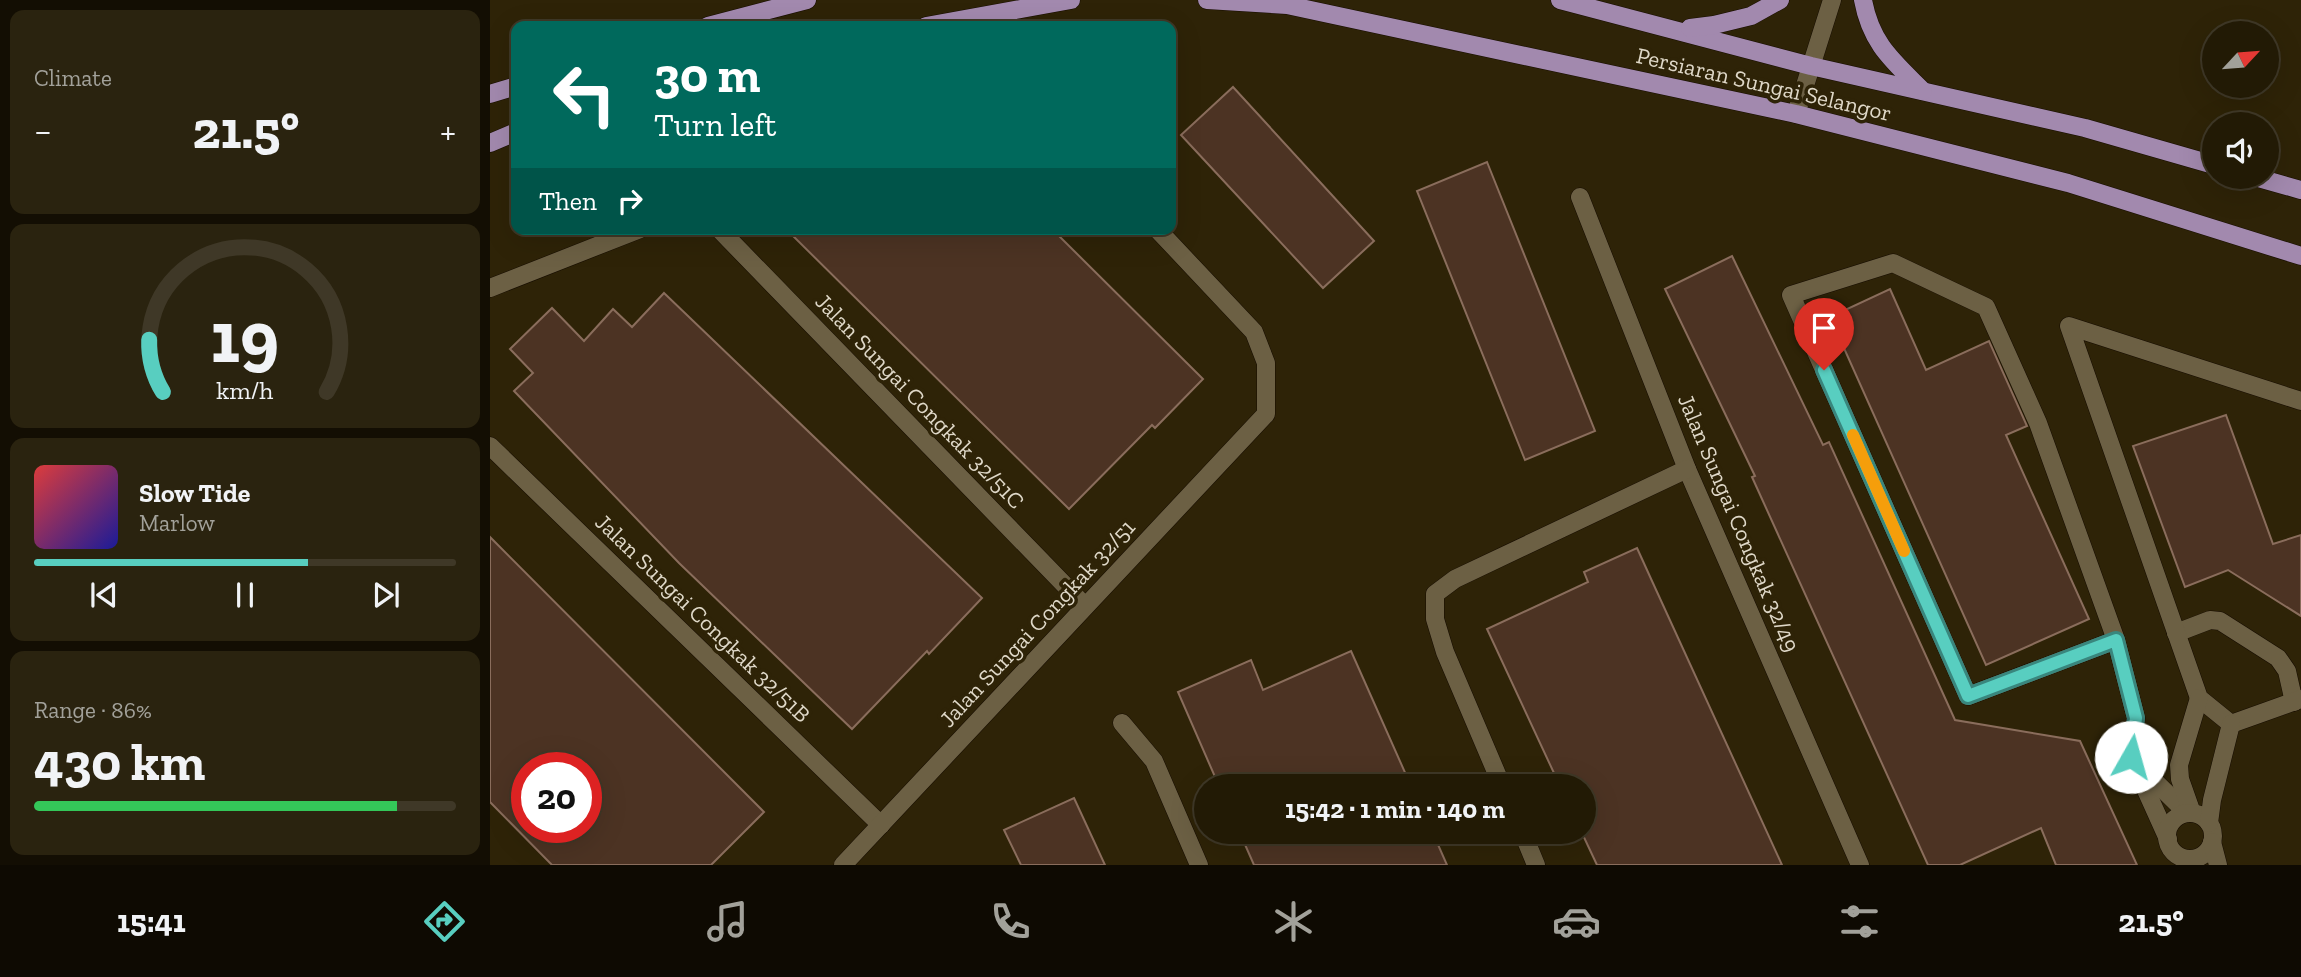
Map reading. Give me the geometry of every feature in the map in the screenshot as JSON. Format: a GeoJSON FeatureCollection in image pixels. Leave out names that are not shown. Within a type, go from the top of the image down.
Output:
{"type":"FeatureCollection","features":[{"type":"Feature","properties":{"kind":"main road"},"geometry":{"type":"LineString","coordinates":[[727,21],[807,0]]}},
{"type":"Feature","properties":{"kind":"main road"},"geometry":{"type":"LineString","coordinates":[[954,21],[1071,0]]}},
{"type":"Feature","properties":{"kind":"main road","name":"Persiaran Sungai Selangor"},"geometry":{"type":"LineString","coordinates":[[1207,0],[1287,5],[1796,114],[2068,183],[2301,256]]}},
{"type":"Feature","properties":{"kind":"main road","name":"Persiaran Sungai Selangor"},"geometry":{"type":"LineString","coordinates":[[1560,0],[1811,66],[2085,128],[2202,162]]}},
{"type":"Feature","properties":{"kind":"main road"},"geometry":{"type":"LineString","coordinates":[[1679,30],[1714,26],[1751,16],[1780,0]]}},
{"type":"Feature","properties":{"kind":"main road"},"geometry":{"type":"LineString","coordinates":[[1863,0],[1875,37],[1884,53],[1924,92]]}},
{"type":"Feature","properties":{"kind":"main road"},"geometry":{"type":"LineString","coordinates":[[490,94],[511,88]]}},
{"type":"Feature","properties":{"kind":"main road"},"geometry":{"type":"LineString","coordinates":[[490,143],[511,134]]}},
{"type":"Feature","properties":{"kind":"main road"},"geometry":{"type":"LineString","coordinates":[[2279,184],[2301,190]]}},
{"type":"Feature","properties":{"kind":"street"},"geometry":{"type":"LineString","coordinates":[[1796,114],[1832,0]]}},
{"type":"Feature","properties":{"kind":"street","name":"Jalan Sungai Congkak 32/49"},"geometry":{"type":"LineString","coordinates":[[1580,197],[1687,469],[1860,865]]}},
{"type":"Feature","properties":{"kind":"street"},"geometry":{"type":"LineString","coordinates":[[490,288],[625,235]]}},
{"type":"Feature","properties":{"kind":"street","name":"Jalan Sungai Congkak 32/51C"},"geometry":{"type":"LineString","coordinates":[[725,235],[1086,606]]}},
{"type":"Feature","properties":{"kind":"street","name":"Jalan Sungai Congkak 32/51"},"geometry":{"type":"LineString","coordinates":[[843,865],[1266,414],[1266,363],[1254,332],[1163,235]]}},
{"type":"Feature","properties":{"kind":"street"},"geometry":{"type":"LineString","coordinates":[[2116,640],[1968,696],[1791,295],[1893,263],[1986,307],[2038,423],[2116,640],[2136,718],[2131,757],[2174,852],[2183,860],[2199,857],[2209,849],[2212,842]]}},
{"type":"Feature","properties":{"kind":"street"},"geometry":{"type":"LineString","coordinates":[[2231,724],[2199,698],[2069,327],[2301,401]]}},
{"type":"Feature","properties":{"kind":"street","name":"Jalan Sungai Congkak 32/51B"},"geometry":{"type":"LineString","coordinates":[[490,446],[881,825]]}},
{"type":"Feature","properties":{"kind":"street"},"geometry":{"type":"LineString","coordinates":[[1497,774],[1445,652],[1434,620],[1435,594],[1455,579],[1687,469]]}},
{"type":"Feature","properties":{"kind":"street"},"geometry":{"type":"LineString","coordinates":[[2176,633],[2210,620],[2220,621],[2278,658],[2287,671],[2298,701],[2231,724]]}},
{"type":"Feature","properties":{"kind":"street"},"geometry":{"type":"LineString","coordinates":[[2190,813],[2180,779],[2179,765],[2199,698]]}},
{"type":"Feature","properties":{"kind":"street"},"geometry":{"type":"LineString","coordinates":[[1122,723],[1154,761],[1199,865]]}},
{"type":"Feature","properties":{"kind":"street"},"geometry":{"type":"LineString","coordinates":[[2209,823],[2231,724]]}},
{"type":"Feature","properties":{"kind":"street"},"geometry":{"type":"LineString","coordinates":[[2131,757],[2190,813],[2205,818],[2212,829],[2212,842],[2218,865]]}},
{"type":"Feature","properties":{"kind":"street"},"geometry":{"type":"LineString","coordinates":[[2168,839],[2170,825],[2175,819],[2190,813]]}},
{"type":"Feature","properties":{"kind":"street"},"geometry":{"type":"LineString","coordinates":[[1527,844],[1536,865]]}},
{"type":"Feature","properties":{"kind":"building"},"geometry":{"type":"Polygon","coordinates":[[[1233,87],[1374,241],[1323,288],[1181,135],[1233,87]]]}},
{"type":"Feature","properties":{"kind":"building"},"geometry":{"type":"Polygon","coordinates":[[[1487,162],[1595,431],[1525,460],[1417,191],[1487,162]]]}},
{"type":"Feature","properties":{"kind":"building"},"geometry":{"type":"Polygon","coordinates":[[[792,235],[1058,235],[1203,379],[1155,428],[1152,425],[1069,509],[792,235]]]}},
{"type":"Feature","properties":{"kind":"building"},"geometry":{"type":"Polygon","coordinates":[[[1732,256],[1823,445],[1829,442],[1955,720],[2080,741],[2137,865],[2056,865],[2041,828],[1960,865],[1928,865],[1752,477],[1755,476],[1665,289],[1732,256]]]}},
{"type":"Feature","properties":{"kind":"building"},"geometry":{"type":"Polygon","coordinates":[[[1890,289],[1926,370],[1989,341],[2027,426],[2006,435],[2089,619],[1986,665],[1830,317],[1890,289]]]}},
{"type":"Feature","properties":{"kind":"building"},"geometry":{"type":"Polygon","coordinates":[[[664,293],[982,598],[852,729],[679,563],[514,391],[533,373],[510,349],[552,308],[584,341],[613,309],[632,327],[664,293]]]}},
{"type":"Feature","properties":{"kind":"building"},"geometry":{"type":"Polygon","coordinates":[[[2226,415],[2273,544],[2301,535],[2301,616],[2228,570],[2185,587],[2133,446],[2226,415]]]}},
{"type":"Feature","properties":{"kind":"building"},"geometry":{"type":"Polygon","coordinates":[[[490,537],[764,812],[711,865],[552,865],[530,843],[602,843],[602,752],[511,752],[511,823],[490,802],[490,537]]]}},
{"type":"Feature","properties":{"kind":"building"},"geometry":{"type":"Polygon","coordinates":[[[1637,548],[1782,865],[1597,865],[1587,844],[1596,844],[1596,774],[1554,774],[1487,629],[1588,582],[1584,572],[1637,548]]]}},
{"type":"Feature","properties":{"kind":"building"},"geometry":{"type":"Polygon","coordinates":[[[1351,651],[1406,774],[1214,774],[1178,692],[1251,660],[1263,690],[1351,651]]]}},
{"type":"Feature","properties":{"kind":"building"},"geometry":{"type":"Polygon","coordinates":[[[1074,798],[1105,865],[1021,865],[1004,830],[1074,798]]]}},
{"type":"Feature","properties":{"kind":"building"},"geometry":{"type":"Polygon","coordinates":[[[1245,844],[1438,844],[1447,865],[1254,865],[1245,844]]]}},
{"type":"Feature","properties":{"kind":"slow traffic"},"geometry":{"type":"LineString","coordinates":[[1853,435],[1904,551]]}},
{"type":"Feature","properties":{"kind":"route"},"geometry":{"type":"LineString","coordinates":[[1824,370],[1968,696],[2116,640],[2136,718],[2131,757]]}}]}
